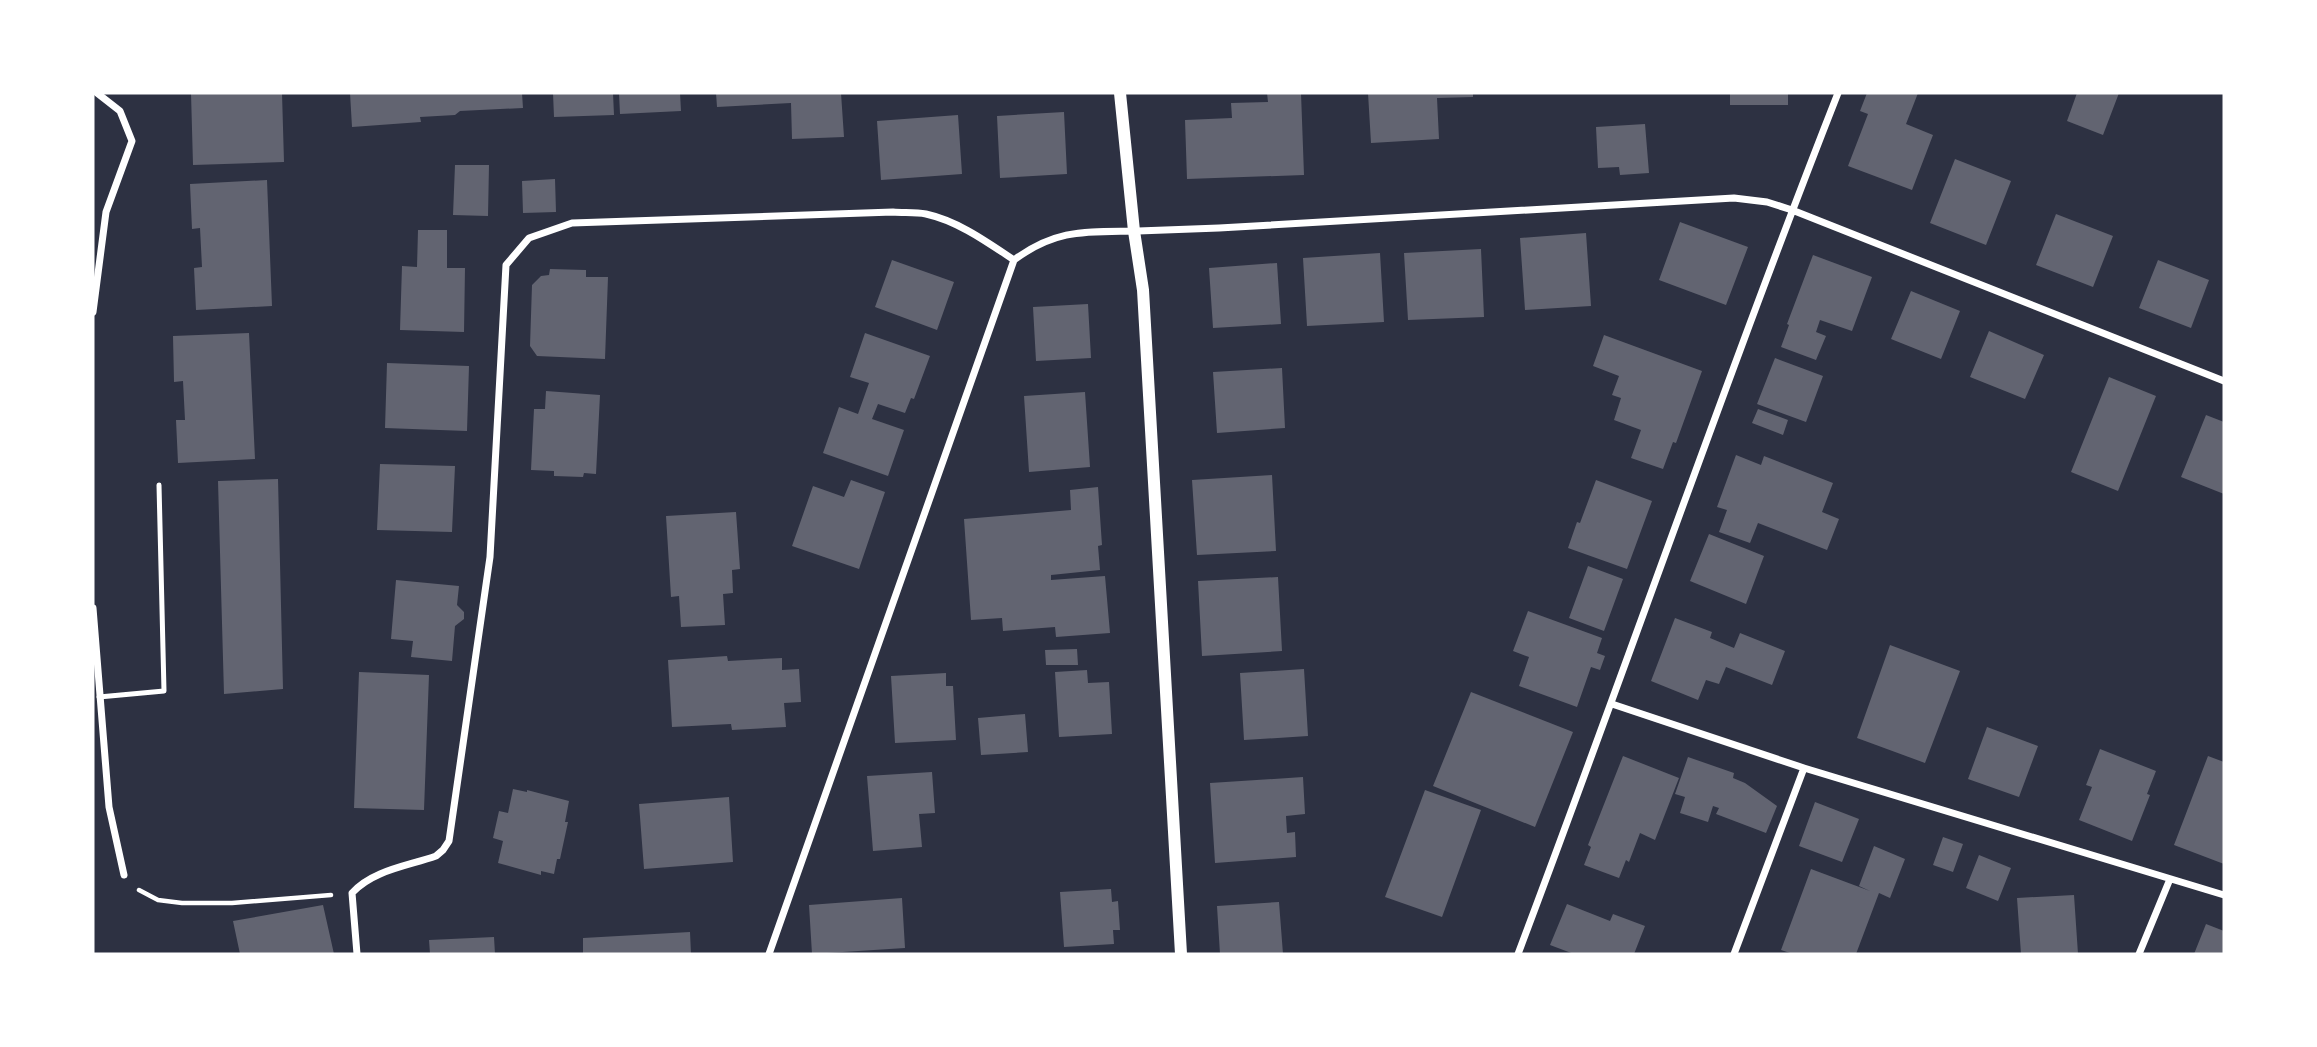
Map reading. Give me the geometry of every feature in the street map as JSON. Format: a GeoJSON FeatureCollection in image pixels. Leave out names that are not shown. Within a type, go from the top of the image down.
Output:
{"type":"FeatureCollection","features":[{"type":"Feature","properties":{"kind":"street"},"geometry":{"type":"LineString","coordinates":[[93,312],[106,212],[132,141],[120,111],[97,93]]}},
{"type":"Feature","properties":{"kind":"street"},"geometry":{"type":"LineString","coordinates":[[1120,93],[1144,303],[1181,954]]}},
{"type":"Feature","properties":{"kind":"street"},"geometry":{"type":"LineString","coordinates":[[1518,954],[1792,210],[1838,93]]}},
{"type":"Feature","properties":{"kind":"street"},"geometry":{"type":"LineString","coordinates":[[769,954],[1014,260],[1031,247],[1053,237],[1110,230],[1134,231],[1734,198],[1767,202],[2224,382]]}},
{"type":"Feature","properties":{"kind":"street"},"geometry":{"type":"LineString","coordinates":[[357,954],[352,893],[368,879],[436,856],[449,841],[490,557],[506,265],[528,238],[572,223],[893,212],[926,214],[956,225],[1014,260]]}},
{"type":"Feature","properties":{"kind":"street"},"geometry":{"type":"LineString","coordinates":[[93,608],[109,807],[124,875]]}},
{"type":"Feature","properties":{"kind":"street"},"geometry":{"type":"LineString","coordinates":[[1612,704],[1804,768],[2224,895]]}},
{"type":"Feature","properties":{"kind":"street"},"geometry":{"type":"LineString","coordinates":[[1734,954],[1804,768]]}},
{"type":"Feature","properties":{"kind":"street"},"geometry":{"type":"LineString","coordinates":[[2139,954],[2170,879]]}},
{"type":"Feature","properties":{"kind":"lane"},"geometry":{"type":"LineString","coordinates":[[99,697],[164,691],[159,485]]}},
{"type":"Feature","properties":{"kind":"path"},"geometry":{"type":"LineString","coordinates":[[124,875],[137,889],[158,900],[182,903],[232,903],[352,893]]}},
{"type":"Feature","properties":{"kind":"building"},"geometry":{"type":"Polygon","coordinates":[[[191,93],[282,93],[284,162],[193,165],[191,93]]]}},
{"type":"Feature","properties":{"kind":"building"},"geometry":{"type":"Polygon","coordinates":[[[350,93],[522,93],[523,108],[460,111],[455,115],[420,117],[421,122],[352,127],[350,93]]]}},
{"type":"Feature","properties":{"kind":"building"},"geometry":{"type":"Polygon","coordinates":[[[553,93],[613,93],[614,115],[554,117],[553,93]]]}},
{"type":"Feature","properties":{"kind":"building"},"geometry":{"type":"Polygon","coordinates":[[[619,93],[680,93],[681,111],[620,114],[619,93]]]}},
{"type":"Feature","properties":{"kind":"building"},"geometry":{"type":"Polygon","coordinates":[[[716,93],[841,93],[844,137],[792,139],[791,103],[717,107],[716,93]]]}},
{"type":"Feature","properties":{"kind":"building"},"geometry":{"type":"Polygon","coordinates":[[[1267,93],[1301,93],[1304,175],[1187,179],[1185,120],[1232,118],[1231,103],[1268,102],[1267,93]]]}},
{"type":"Feature","properties":{"kind":"building"},"geometry":{"type":"Polygon","coordinates":[[[1368,93],[1473,93],[1473,97],[1437,98],[1439,139],[1371,143],[1368,93]]]}},
{"type":"Feature","properties":{"kind":"building"},"geometry":{"type":"Polygon","coordinates":[[[1730,93],[1788,93],[1788,105],[1730,105],[1730,93]]]}},
{"type":"Feature","properties":{"kind":"building"},"geometry":{"type":"Polygon","coordinates":[[[1867,93],[1918,93],[1906,124],[1933,135],[1912,190],[1848,166],[1868,114],[1860,111],[1867,93]]]}},
{"type":"Feature","properties":{"kind":"building"},"geometry":{"type":"Polygon","coordinates":[[[2077,93],[2119,93],[2103,135],[2067,121],[2077,93]]]}},
{"type":"Feature","properties":{"kind":"building"},"geometry":{"type":"Polygon","coordinates":[[[1064,112],[1067,174],[1000,178],[997,116],[1064,112]]]}},
{"type":"Feature","properties":{"kind":"building"},"geometry":{"type":"Polygon","coordinates":[[[958,115],[962,174],[881,180],[877,121],[958,115]]]}},
{"type":"Feature","properties":{"kind":"building"},"geometry":{"type":"Polygon","coordinates":[[[1645,124],[1649,173],[1620,175],[1619,167],[1598,168],[1596,127],[1645,124]]]}},
{"type":"Feature","properties":{"kind":"building"},"geometry":{"type":"Polygon","coordinates":[[[1955,159],[2011,181],[1986,245],[1930,223],[1955,159]]]}},
{"type":"Feature","properties":{"kind":"building"},"geometry":{"type":"Polygon","coordinates":[[[455,165],[489,165],[488,216],[453,215],[455,165]]]}},
{"type":"Feature","properties":{"kind":"building"},"geometry":{"type":"Polygon","coordinates":[[[555,179],[556,212],[523,213],[522,181],[555,179]]]}},
{"type":"Feature","properties":{"kind":"building"},"geometry":{"type":"Polygon","coordinates":[[[267,180],[272,306],[196,310],[194,268],[202,267],[200,228],[192,229],[190,184],[267,180]]]}},
{"type":"Feature","properties":{"kind":"building"},"geometry":{"type":"Polygon","coordinates":[[[2056,214],[2113,236],[2093,287],[2036,265],[2056,214]]]}},
{"type":"Feature","properties":{"kind":"building"},"geometry":{"type":"Polygon","coordinates":[[[1680,222],[1748,247],[1726,305],[1659,280],[1680,222]]]}},
{"type":"Feature","properties":{"kind":"building"},"geometry":{"type":"Polygon","coordinates":[[[418,230],[447,230],[447,268],[465,268],[464,332],[400,330],[402,266],[417,267],[418,230]]]}},
{"type":"Feature","properties":{"kind":"building"},"geometry":{"type":"Polygon","coordinates":[[[1586,233],[1591,306],[1525,310],[1520,238],[1586,233]]]}},
{"type":"Feature","properties":{"kind":"building"},"geometry":{"type":"Polygon","coordinates":[[[1481,249],[1484,317],[1408,320],[1404,253],[1481,249]]]}},
{"type":"Feature","properties":{"kind":"building"},"geometry":{"type":"Polygon","coordinates":[[[1380,253],[1384,322],[1307,326],[1303,258],[1380,253]]]}},
{"type":"Feature","properties":{"kind":"building"},"geometry":{"type":"Polygon","coordinates":[[[1813,255],[1872,277],[1852,331],[1820,320],[1816,332],[1826,336],[1816,360],[1781,347],[1813,255]]]}},
{"type":"Feature","properties":{"kind":"building"},"geometry":{"type":"Polygon","coordinates":[[[892,260],[954,282],[937,330],[875,307],[892,260]]]}},
{"type":"Feature","properties":{"kind":"building"},"geometry":{"type":"Polygon","coordinates":[[[2158,260],[2209,280],[2191,328],[2139,308],[2158,260]]]}},
{"type":"Feature","properties":{"kind":"building"},"geometry":{"type":"Polygon","coordinates":[[[1277,263],[1281,324],[1213,328],[1209,268],[1277,263]]]}},
{"type":"Feature","properties":{"kind":"building"},"geometry":{"type":"Polygon","coordinates":[[[550,269],[586,270],[586,277],[608,277],[605,359],[537,356],[530,346],[532,285],[541,276],[549,275],[550,269]]]}},
{"type":"Feature","properties":{"kind":"building"},"geometry":{"type":"Polygon","coordinates":[[[1911,291],[1960,311],[1941,359],[1891,339],[1911,291]]]}},
{"type":"Feature","properties":{"kind":"building"},"geometry":{"type":"Polygon","coordinates":[[[1088,304],[1091,358],[1036,361],[1033,307],[1088,304]]]}},
{"type":"Feature","properties":{"kind":"building"},"geometry":{"type":"Polygon","coordinates":[[[1989,331],[2044,355],[2025,399],[1970,377],[1989,331]]]}},
{"type":"Feature","properties":{"kind":"building"},"geometry":{"type":"Polygon","coordinates":[[[249,333],[255,459],[178,463],[176,420],[185,420],[183,381],[174,382],[173,336],[249,333]]]}},
{"type":"Feature","properties":{"kind":"building"},"geometry":{"type":"Polygon","coordinates":[[[865,333],[930,356],[914,399],[911,398],[905,413],[878,404],[872,419],[904,430],[888,476],[823,453],[839,407],[858,414],[869,383],[850,377],[865,333]]]}},
{"type":"Feature","properties":{"kind":"building"},"geometry":{"type":"Polygon","coordinates":[[[1604,335],[1702,371],[1676,443],[1673,442],[1663,469],[1631,458],[1641,430],[1614,420],[1621,398],[1612,395],[1619,376],[1593,366],[1604,335]]]}},
{"type":"Feature","properties":{"kind":"building"},"geometry":{"type":"Polygon","coordinates":[[[1775,358],[1823,376],[1806,422],[1757,404],[1775,358]]]}},
{"type":"Feature","properties":{"kind":"building"},"geometry":{"type":"Polygon","coordinates":[[[387,363],[469,366],[467,431],[385,428],[387,363]]]}},
{"type":"Feature","properties":{"kind":"building"},"geometry":{"type":"Polygon","coordinates":[[[1282,368],[1285,428],[1217,433],[1213,372],[1282,368]]]}},
{"type":"Feature","properties":{"kind":"building"},"geometry":{"type":"Polygon","coordinates":[[[2109,377],[2156,396],[2118,491],[2071,472],[2109,377]]]}},
{"type":"Feature","properties":{"kind":"building"},"geometry":{"type":"Polygon","coordinates":[[[546,391],[600,395],[596,474],[584,473],[583,477],[554,476],[554,471],[531,470],[534,409],[545,409],[546,391]]]}},
{"type":"Feature","properties":{"kind":"building"},"geometry":{"type":"Polygon","coordinates":[[[1085,392],[1090,467],[1029,472],[1024,396],[1085,392]]]}},
{"type":"Feature","properties":{"kind":"building"},"geometry":{"type":"Polygon","coordinates":[[[1758,409],[1788,420],[1783,435],[1752,423],[1758,409]]]}},
{"type":"Feature","properties":{"kind":"building"},"geometry":{"type":"Polygon","coordinates":[[[2206,415],[2224,422],[2224,494],[2181,477],[2206,415]]]}},
{"type":"Feature","properties":{"kind":"building"},"geometry":{"type":"Polygon","coordinates":[[[1736,455],[1761,465],[1764,456],[1833,483],[1822,512],[1839,519],[1827,550],[1758,523],[1750,543],[1719,532],[1727,510],[1717,507],[1736,455]]]}},
{"type":"Feature","properties":{"kind":"building"},"geometry":{"type":"Polygon","coordinates":[[[380,464],[455,466],[452,532],[377,530],[380,464]]]}},
{"type":"Feature","properties":{"kind":"building"},"geometry":{"type":"Polygon","coordinates":[[[1272,475],[1276,551],[1197,555],[1192,480],[1272,475]]]}},
{"type":"Feature","properties":{"kind":"building"},"geometry":{"type":"Polygon","coordinates":[[[278,479],[283,689],[224,694],[218,481],[278,479]]]}},
{"type":"Feature","properties":{"kind":"building"},"geometry":{"type":"Polygon","coordinates":[[[851,480],[885,492],[859,569],[792,546],[813,486],[844,497],[851,480]]]}},
{"type":"Feature","properties":{"kind":"building"},"geometry":{"type":"Polygon","coordinates":[[[1596,480],[1652,501],[1627,569],[1568,548],[1596,480]]]}},
{"type":"Feature","properties":{"kind":"building"},"geometry":{"type":"Polygon","coordinates":[[[1098,487],[1102,545],[1098,546],[1100,570],[1051,575],[1051,580],[1105,576],[1110,633],[1056,637],[1055,627],[1003,631],[1002,618],[971,620],[964,519],[1071,510],[1070,490],[1098,487]]]}},
{"type":"Feature","properties":{"kind":"building"},"geometry":{"type":"Polygon","coordinates":[[[736,512],[740,569],[732,570],[733,593],[723,594],[725,625],[681,627],[679,596],[671,597],[666,516],[736,512]]]}},
{"type":"Feature","properties":{"kind":"building"},"geometry":{"type":"Polygon","coordinates":[[[1709,534],[1764,556],[1746,604],[1690,581],[1709,534]]]}},
{"type":"Feature","properties":{"kind":"building"},"geometry":{"type":"Polygon","coordinates":[[[1588,566],[1623,579],[1604,631],[1569,618],[1588,566]]]}},
{"type":"Feature","properties":{"kind":"building"},"geometry":{"type":"Polygon","coordinates":[[[1278,577],[1282,651],[1202,656],[1198,581],[1278,577]]]}},
{"type":"Feature","properties":{"kind":"building"},"geometry":{"type":"Polygon","coordinates":[[[396,580],[459,586],[457,605],[464,612],[464,619],[455,626],[452,661],[411,657],[413,641],[391,639],[396,580]]]}},
{"type":"Feature","properties":{"kind":"building"},"geometry":{"type":"Polygon","coordinates":[[[1528,611],[1602,638],[1597,653],[1605,656],[1600,670],[1591,667],[1577,707],[1519,686],[1529,657],[1513,651],[1528,611]]]}},
{"type":"Feature","properties":{"kind":"building"},"geometry":{"type":"Polygon","coordinates":[[[1675,618],[1712,632],[1710,638],[1734,648],[1740,633],[1785,651],[1772,685],[1726,667],[1719,684],[1706,680],[1698,700],[1651,681],[1675,618]]]}},
{"type":"Feature","properties":{"kind":"building"},"geometry":{"type":"Polygon","coordinates":[[[1890,645],[1960,671],[1925,763],[1857,738],[1890,645]]]}},
{"type":"Feature","properties":{"kind":"building"},"geometry":{"type":"Polygon","coordinates":[[[1077,649],[1078,665],[1046,665],[1045,650],[1077,649]]]}},
{"type":"Feature","properties":{"kind":"building"},"geometry":{"type":"Polygon","coordinates":[[[727,656],[728,661],[782,658],[782,670],[799,669],[801,702],[784,703],[786,727],[732,730],[731,724],[672,727],[668,660],[727,656]]]}},
{"type":"Feature","properties":{"kind":"building"},"geometry":{"type":"Polygon","coordinates":[[[1304,669],[1308,736],[1244,740],[1240,673],[1304,669]]]}},
{"type":"Feature","properties":{"kind":"building"},"geometry":{"type":"Polygon","coordinates":[[[1087,670],[1088,683],[1109,682],[1112,734],[1059,737],[1055,672],[1087,670]]]}},
{"type":"Feature","properties":{"kind":"building"},"geometry":{"type":"Polygon","coordinates":[[[359,672],[429,675],[424,810],[354,808],[359,672]]]}},
{"type":"Feature","properties":{"kind":"building"},"geometry":{"type":"Polygon","coordinates":[[[946,673],[946,686],[953,686],[956,740],[895,743],[891,676],[946,673]]]}},
{"type":"Feature","properties":{"kind":"building"},"geometry":{"type":"Polygon","coordinates":[[[1471,692],[1573,732],[1535,827],[1433,786],[1471,692]]]}},
{"type":"Feature","properties":{"kind":"building"},"geometry":{"type":"Polygon","coordinates":[[[1025,714],[1028,752],[981,755],[978,718],[1025,714]]]}},
{"type":"Feature","properties":{"kind":"building"},"geometry":{"type":"Polygon","coordinates":[[[1987,727],[2038,746],[2019,797],[1968,779],[1987,727]]]}},
{"type":"Feature","properties":{"kind":"building"},"geometry":{"type":"Polygon","coordinates":[[[2100,749],[2156,771],[2147,794],[2150,795],[2132,841],[2079,820],[2092,787],[2086,785],[2100,749]]]}},
{"type":"Feature","properties":{"kind":"building"},"geometry":{"type":"Polygon","coordinates":[[[1623,756],[1679,778],[1655,840],[1640,833],[1629,862],[1626,860],[1619,878],[1584,865],[1591,847],[1588,845],[1623,756]]]}},
{"type":"Feature","properties":{"kind":"building"},"geometry":{"type":"Polygon","coordinates":[[[2208,756],[2224,762],[2224,864],[2174,845],[2208,756]]]}},
{"type":"Feature","properties":{"kind":"building"},"geometry":{"type":"Polygon","coordinates":[[[1688,757],[1734,773],[1733,778],[1745,783],[1777,806],[1766,833],[1716,814],[1719,808],[1713,806],[1708,822],[1680,813],[1685,797],[1675,794],[1688,757]]]}},
{"type":"Feature","properties":{"kind":"building"},"geometry":{"type":"Polygon","coordinates":[[[932,772],[935,813],[919,814],[922,847],[873,851],[867,776],[932,772]]]}},
{"type":"Feature","properties":{"kind":"building"},"geometry":{"type":"Polygon","coordinates":[[[1303,777],[1305,814],[1286,816],[1287,833],[1295,832],[1296,857],[1215,863],[1210,783],[1303,777]]]}},
{"type":"Feature","properties":{"kind":"building"},"geometry":{"type":"Polygon","coordinates":[[[513,789],[569,801],[565,822],[568,822],[554,874],[541,871],[541,875],[498,863],[503,841],[493,838],[499,811],[508,813],[513,789]]]}},
{"type":"Feature","properties":{"kind":"building"},"geometry":{"type":"Polygon","coordinates":[[[1425,790],[1481,810],[1442,917],[1385,897],[1425,790]]]}},
{"type":"Feature","properties":{"kind":"building"},"geometry":{"type":"Polygon","coordinates":[[[729,797],[733,862],[644,869],[639,804],[729,797]]]}},
{"type":"Feature","properties":{"kind":"building"},"geometry":{"type":"Polygon","coordinates":[[[1815,802],[1859,819],[1842,862],[1799,846],[1815,802]]]}},
{"type":"Feature","properties":{"kind":"building"},"geometry":{"type":"Polygon","coordinates":[[[1943,837],[1963,844],[1953,872],[1933,865],[1943,837]]]}},
{"type":"Feature","properties":{"kind":"building"},"geometry":{"type":"Polygon","coordinates":[[[1874,846],[1905,859],[1890,898],[1879,893],[1856,954],[1793,954],[1781,950],[1811,869],[1870,891],[1859,886],[1874,846]]]}},
{"type":"Feature","properties":{"kind":"building"},"geometry":{"type":"Polygon","coordinates":[[[1979,855],[2011,868],[1998,901],[1966,888],[1979,855]]]}},
{"type":"Feature","properties":{"kind":"building"},"geometry":{"type":"Polygon","coordinates":[[[1111,889],[1112,902],[1118,901],[1120,930],[1113,930],[1114,944],[1064,947],[1060,892],[1111,889]]]}},
{"type":"Feature","properties":{"kind":"building"},"geometry":{"type":"Polygon","coordinates":[[[2074,895],[2078,954],[2021,954],[2017,898],[2074,895]]]}},
{"type":"Feature","properties":{"kind":"building"},"geometry":{"type":"Polygon","coordinates":[[[902,898],[905,948],[812,954],[809,905],[902,898]]]}},
{"type":"Feature","properties":{"kind":"building"},"geometry":{"type":"Polygon","coordinates":[[[1279,902],[1283,954],[1220,954],[1217,906],[1279,902]]]}},
{"type":"Feature","properties":{"kind":"building"},"geometry":{"type":"Polygon","coordinates":[[[1567,904],[1610,921],[1613,914],[1645,926],[1634,954],[1574,954],[1550,945],[1567,904]]]}},
{"type":"Feature","properties":{"kind":"building"},"geometry":{"type":"Polygon","coordinates":[[[323,905],[334,954],[240,954],[233,921],[323,905]]]}},
{"type":"Feature","properties":{"kind":"building"},"geometry":{"type":"Polygon","coordinates":[[[2206,924],[2224,931],[2224,954],[2194,954],[2206,924]]]}},
{"type":"Feature","properties":{"kind":"building"},"geometry":{"type":"Polygon","coordinates":[[[690,932],[691,954],[583,954],[583,938],[690,932]]]}},
{"type":"Feature","properties":{"kind":"building"},"geometry":{"type":"Polygon","coordinates":[[[494,937],[495,954],[430,954],[429,940],[494,937]]]}}]}
